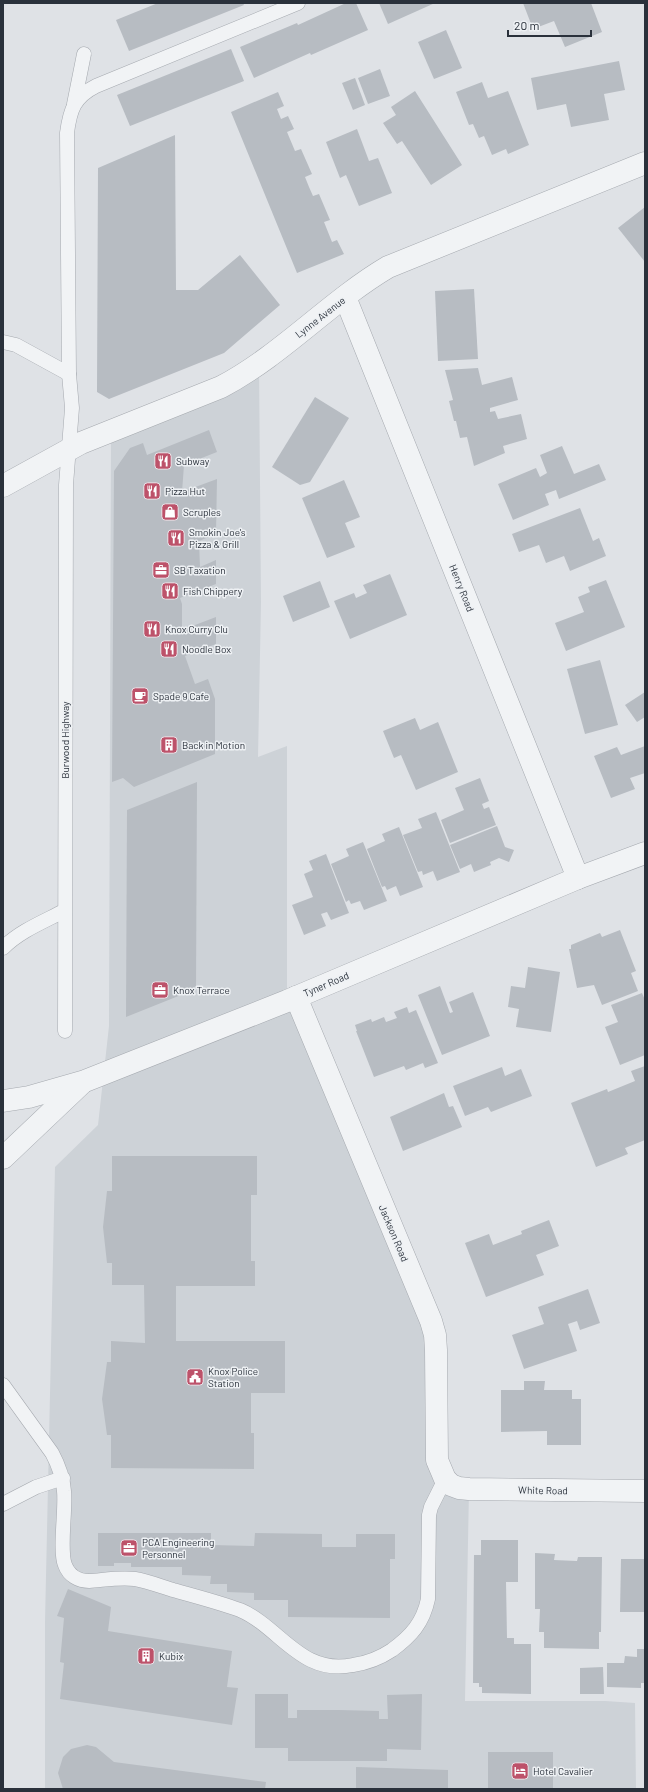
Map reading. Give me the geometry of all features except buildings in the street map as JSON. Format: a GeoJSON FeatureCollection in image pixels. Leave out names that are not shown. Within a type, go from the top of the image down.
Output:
{"type":"FeatureCollection","features":[{"type":"Feature","properties":{"kind":"street","name":"Lynne Avenue"},"geometry":{"type":"LineString","coordinates":[[3,486],[69,449],[221,387],[234,380],[281,348],[372,277],[388,267],[645,163]]}},
{"type":"Feature","properties":{"kind":"street","name":"Henry Road"},"geometry":{"type":"LineString","coordinates":[[346,297],[578,878]]}},
{"type":"Feature","properties":{"kind":"street","name":"Tyner Road"},"geometry":{"type":"LineString","coordinates":[[3,1102],[43,1093],[85,1081],[296,997],[578,878],[643,861]]}},
{"type":"Feature","properties":{"kind":"street","name":"Jackson Road"},"geometry":{"type":"LineString","coordinates":[[296,997],[431,1321],[435,1335],[436,1350],[437,1460],[445,1479]]}},
{"type":"Feature","properties":{"kind":"street"},"geometry":{"type":"LineString","coordinates":[[3,1158],[85,1081]]}},
{"type":"Feature","properties":{"kind":"street","name":"White Road"},"geometry":{"type":"LineString","coordinates":[[445,1479],[451,1485],[469,1489],[645,1491]]}},
{"type":"Feature","properties":{"kind":"lane"},"geometry":{"type":"LineString","coordinates":[[73,106],[87,92],[96,86],[298,3]]}},
{"type":"Feature","properties":{"kind":"lane","name":"Burwood Highway"},"geometry":{"type":"LineString","coordinates":[[64,1032],[66,485],[72,408],[68,374],[67,133],[84,54]]}},
{"type":"Feature","properties":{"kind":"lane"},"geometry":{"type":"LineString","coordinates":[[3,342],[16,345],[68,374]]}},
{"type":"Feature","properties":{"kind":"lane"},"geometry":{"type":"LineString","coordinates":[[3,948],[16,936],[64,911]]}},
{"type":"Feature","properties":{"kind":"lane"},"geometry":{"type":"LineString","coordinates":[[3,1385],[52,1453],[63,1478],[65,1493],[65,1566],[76,1578],[82,1581],[135,1579],[229,1606],[261,1622],[292,1649],[314,1663],[348,1666],[370,1661],[398,1645],[420,1623],[425,1612],[428,1599],[429,1515],[431,1507],[445,1479]]}},
{"type":"Feature","properties":{"kind":"lane"},"geometry":{"type":"LineString","coordinates":[[3,1504],[36,1487],[63,1478]]}},
{"type":"Feature","properties":{"kind":"shaded area"},"geometry":{"type":"Polygon","coordinates":[[[259,364],[261,602],[258,757],[287,746],[287,1000],[431,1321],[437,1460],[469,1489],[465,1701],[605,1701],[635,1703],[636,1789],[45,1789],[45,1622],[55,1167],[98,1125],[109,1026],[111,431],[259,364]]]}},
{"type":"Feature","properties":{"kind":"place","name":"Subway"},"geometry":{"type":"Point","coordinates":[163,461]}},
{"type":"Feature","properties":{"kind":"place","name":"Pizza Hut"},"geometry":{"type":"Point","coordinates":[152,491]}},
{"type":"Feature","properties":{"kind":"place","name":"Scruples"},"geometry":{"type":"Point","coordinates":[170,512]}},
{"type":"Feature","properties":{"kind":"place","name":"Smokin Joe's Pizza & Grill"},"geometry":{"type":"Point","coordinates":[176,538]}},
{"type":"Feature","properties":{"kind":"place","name":"SB Taxation"},"geometry":{"type":"Point","coordinates":[161,570]}},
{"type":"Feature","properties":{"kind":"place","name":"Fish Chippery"},"geometry":{"type":"Point","coordinates":[170,591]}},
{"type":"Feature","properties":{"kind":"place","name":"Knox Curry Clu"},"geometry":{"type":"Point","coordinates":[152,629]}},
{"type":"Feature","properties":{"kind":"place","name":"Noodle Box"},"geometry":{"type":"Point","coordinates":[169,649]}},
{"type":"Feature","properties":{"kind":"place","name":"Spade 9 Cafe"},"geometry":{"type":"Point","coordinates":[140,696]}},
{"type":"Feature","properties":{"kind":"place","name":"Back in Motion"},"geometry":{"type":"Point","coordinates":[169,745]}},
{"type":"Feature","properties":{"kind":"place","name":"Knox Terrace"},"geometry":{"type":"Point","coordinates":[160,990]}},
{"type":"Feature","properties":{"kind":"place","name":"Knox Police Station"},"geometry":{"type":"Point","coordinates":[195,1377]}},
{"type":"Feature","properties":{"kind":"place","name":"PCA Engineering Personnel"},"geometry":{"type":"Point","coordinates":[129,1548]}},
{"type":"Feature","properties":{"kind":"place","name":"Kubix"},"geometry":{"type":"Point","coordinates":[146,1656]}},
{"type":"Feature","properties":{"kind":"place","name":"Hotel Cavalier"},"geometry":{"type":"Point","coordinates":[520,1771]}}]}
